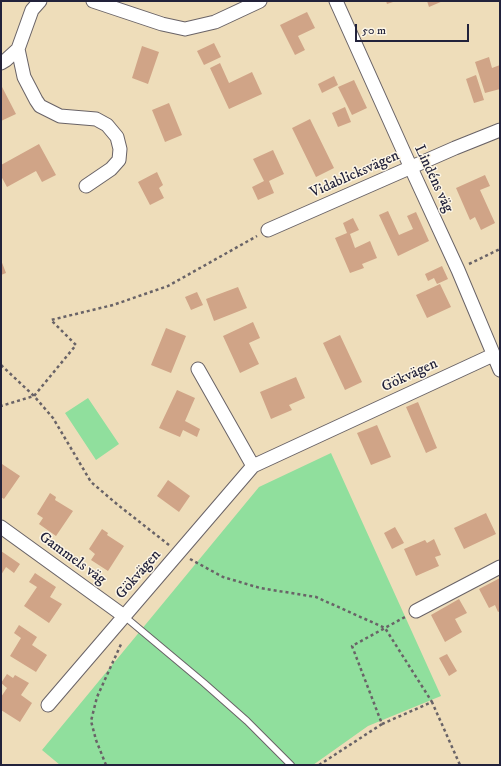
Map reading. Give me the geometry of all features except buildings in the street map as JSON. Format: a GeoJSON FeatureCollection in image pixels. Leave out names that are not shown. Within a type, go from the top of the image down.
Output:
{"type":"FeatureCollection","features":[{"type":"Feature","properties":{"kind":"street"},"geometry":{"type":"LineString","coordinates":[[1,63],[18,49],[32,10],[40,1]]}},
{"type":"Feature","properties":{"kind":"street"},"geometry":{"type":"LineString","coordinates":[[93,1],[162,24],[185,29],[215,22],[260,1]]}},
{"type":"Feature","properties":{"kind":"street","name":"Lindéns väg"},"geometry":{"type":"LineString","coordinates":[[336,1],[458,270],[500,370]]}},
{"type":"Feature","properties":{"kind":"street"},"geometry":{"type":"LineString","coordinates":[[18,49],[24,77],[40,106],[60,116],[96,119],[107,125],[117,137],[120,149],[119,160],[111,169],[86,186]]}},
{"type":"Feature","properties":{"kind":"street","name":"Vidablicksvägen"},"geometry":{"type":"LineString","coordinates":[[268,230],[500,130]]}},
{"type":"Feature","properties":{"kind":"street","name":"Gökvägen"},"geometry":{"type":"LineString","coordinates":[[48,705],[253,466],[493,355]]}},
{"type":"Feature","properties":{"kind":"street"},"geometry":{"type":"LineString","coordinates":[[198,368],[253,466]]}},
{"type":"Feature","properties":{"kind":"street","name":"Gammels väg"},"geometry":{"type":"LineString","coordinates":[[1,527],[124,616]]}},
{"type":"Feature","properties":{"kind":"street"},"geometry":{"type":"LineString","coordinates":[[416,611],[500,566]]}},
{"type":"Feature","properties":{"kind":"lane"},"geometry":{"type":"LineString","coordinates":[[124,616],[247,721],[291,765]]}},
{"type":"Feature","properties":{"kind":"path"},"geometry":{"type":"LineString","coordinates":[[1,406],[34,396],[76,345],[51,320],[113,305],[168,286],[268,230]]}},
{"type":"Feature","properties":{"kind":"path"},"geometry":{"type":"LineString","coordinates":[[458,270],[500,249]]}},
{"type":"Feature","properties":{"kind":"path"},"geometry":{"type":"LineString","coordinates":[[1,365],[34,396],[53,418],[91,482],[179,553],[223,577],[260,588],[316,597],[385,628],[432,702],[460,765]]}},
{"type":"Feature","properties":{"kind":"path"},"geometry":{"type":"LineString","coordinates":[[382,724],[352,646],[416,611]]}},
{"type":"Feature","properties":{"kind":"path"},"geometry":{"type":"LineString","coordinates":[[106,765],[96,740],[91,721],[97,697],[122,640],[113,628]]}},
{"type":"Feature","properties":{"kind":"path"},"geometry":{"type":"LineString","coordinates":[[319,765],[382,724],[432,702]]}},
{"type":"Feature","properties":{"kind":"green space"},"geometry":{"type":"Polygon","coordinates":[[[88,398],[119,444],[96,460],[65,413],[88,398]]]}},
{"type":"Feature","properties":{"kind":"green space"},"geometry":{"type":"Polygon","coordinates":[[[331,453],[441,696],[368,726],[313,765],[60,765],[42,750],[259,487],[331,453]]]}}]}
